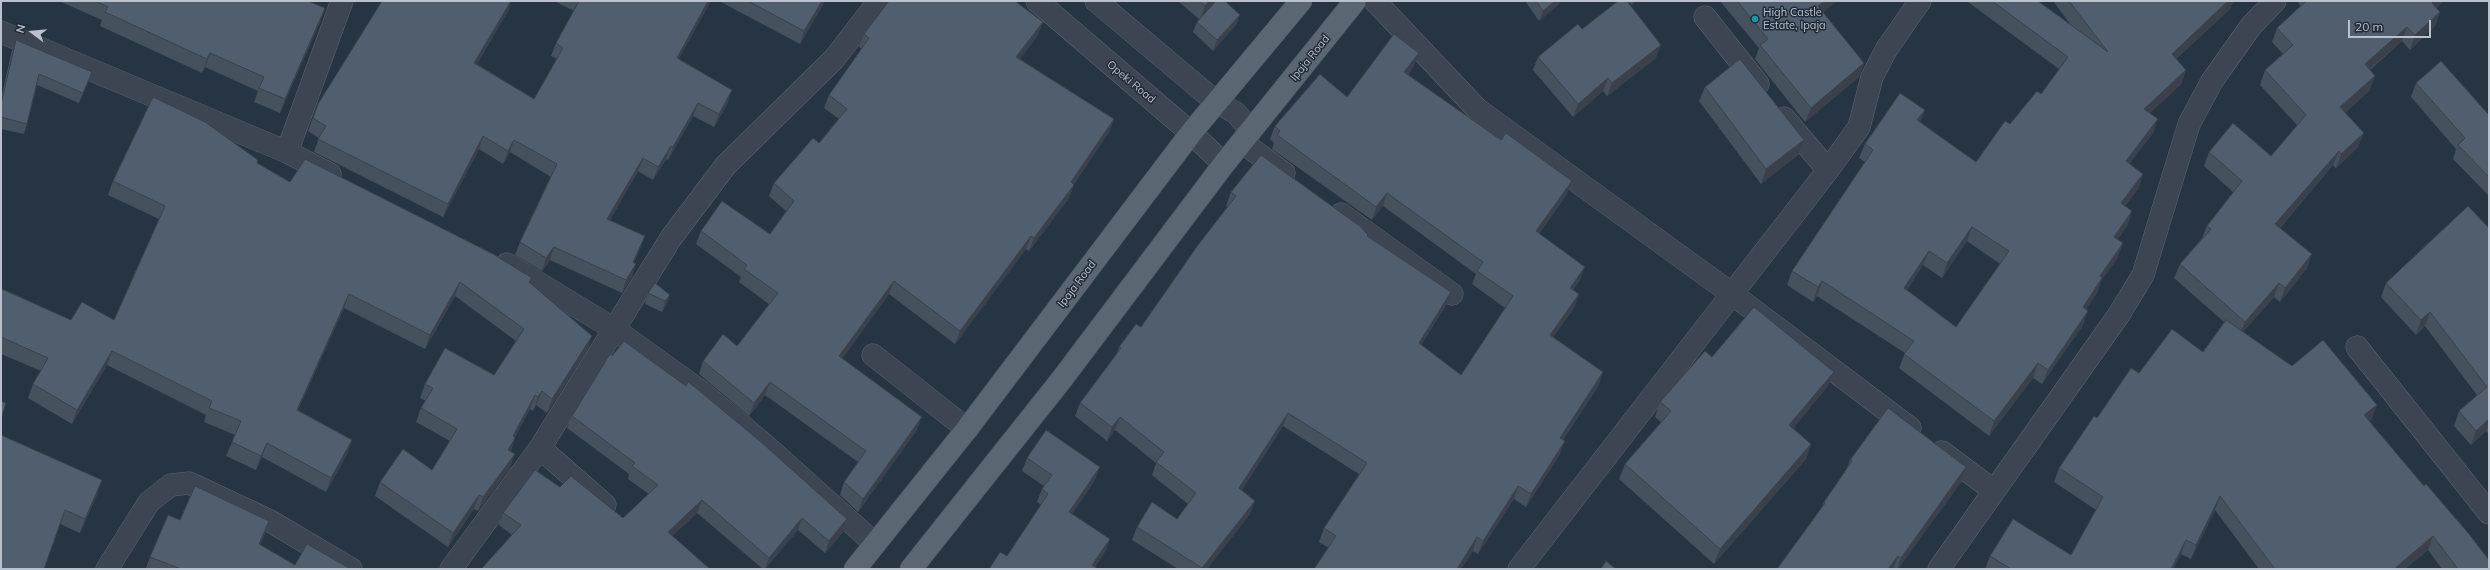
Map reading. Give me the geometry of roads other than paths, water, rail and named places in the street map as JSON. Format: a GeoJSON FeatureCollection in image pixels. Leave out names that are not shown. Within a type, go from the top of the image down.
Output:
{"type":"FeatureCollection","features":[{"type":"Feature","properties":{"kind":"main road","name":"Ipaja Road"},"geometry":{"type":"LineString","coordinates":[[855,569],[874,543],[967,429],[1191,133],[1301,1]]}},
{"type":"Feature","properties":{"kind":"main road","name":"Ipaja Road"},"geometry":{"type":"LineString","coordinates":[[911,569],[1062,379],[1224,164],[1355,1]]}},
{"type":"Feature","properties":{"kind":"street"},"geometry":{"type":"LineString","coordinates":[[287,152],[342,1]]}},
{"type":"Feature","properties":{"kind":"street"},"geometry":{"type":"LineString","coordinates":[[451,569],[540,448],[671,238],[726,166],[834,59],[879,1]]}},
{"type":"Feature","properties":{"kind":"street","name":"Opeki Road"},"geometry":{"type":"LineString","coordinates":[[1037,1],[1191,133],[1224,164]]}},
{"type":"Feature","properties":{"kind":"street"},"geometry":{"type":"LineString","coordinates":[[1096,1],[1216,102],[1236,113],[1246,137],[1300,184]]}},
{"type":"Feature","properties":{"kind":"street"},"geometry":{"type":"LineString","coordinates":[[1375,1],[1477,109],[1732,294],[1994,491]]}},
{"type":"Feature","properties":{"kind":"street"},"geometry":{"type":"LineString","coordinates":[[1519,569],[1828,170],[1859,127],[1872,76],[1886,50],[1920,1]]}},
{"type":"Feature","properties":{"kind":"street"},"geometry":{"type":"LineString","coordinates":[[1939,569],[2118,316],[2143,275],[2189,124],[2212,81],[2247,32],[2276,1]]}},
{"type":"Feature","properties":{"kind":"street"},"geometry":{"type":"LineString","coordinates":[[1705,17],[1816,158],[1828,170]]}},
{"type":"Feature","properties":{"kind":"street"},"geometry":{"type":"LineString","coordinates":[[1,32],[287,152],[349,184]]}},
{"type":"Feature","properties":{"kind":"street"},"geometry":{"type":"LineString","coordinates":[[1325,202],[1452,294]]}},
{"type":"Feature","properties":{"kind":"street"},"geometry":{"type":"LineString","coordinates":[[488,253],[614,329],[699,390],[753,435],[874,543]]}},
{"type":"Feature","properties":{"kind":"street"},"geometry":{"type":"LineString","coordinates":[[2357,347],[2489,513]]}},
{"type":"Feature","properties":{"kind":"street"},"geometry":{"type":"LineString","coordinates":[[873,355],[967,429]]}},
{"type":"Feature","properties":{"kind":"street"},"geometry":{"type":"LineString","coordinates":[[540,448],[612,511]]}},
{"type":"Feature","properties":{"kind":"street"},"geometry":{"type":"LineString","coordinates":[[107,569],[149,502],[171,484],[189,483],[270,521],[351,569]]}},
{"type":"Feature","properties":{"kind":"place","name":"High Castle Estate, Ipaja"},"geometry":{"type":"Point","coordinates":[1755,19]}}]}
